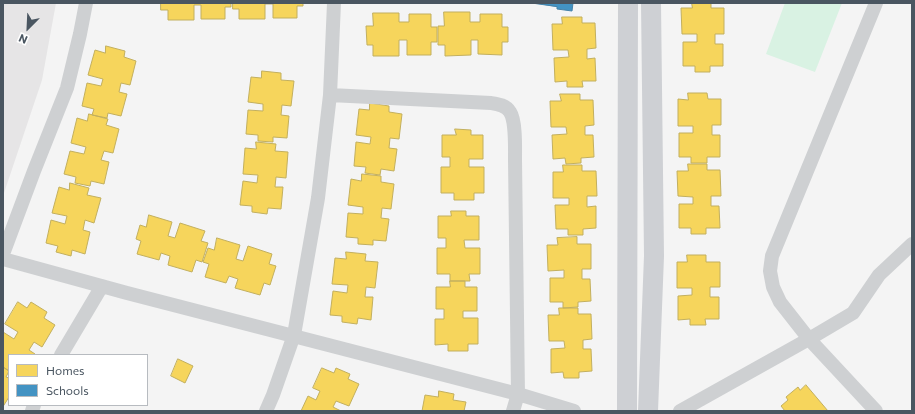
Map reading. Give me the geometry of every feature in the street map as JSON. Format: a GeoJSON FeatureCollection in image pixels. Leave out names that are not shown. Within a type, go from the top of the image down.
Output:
{"type":"FeatureCollection","features":[{"type":"Feature","properties":{"kind":"main road"},"geometry":{"type":"LineString","coordinates":[[627,411],[628,3]]}},
{"type":"Feature","properties":{"kind":"main road"},"geometry":{"type":"LineString","coordinates":[[648,411],[654,256],[651,3]]}},
{"type":"Feature","properties":{"kind":"street"},"geometry":{"type":"LineString","coordinates":[[3,254],[67,88],[86,3]]}},
{"type":"Feature","properties":{"kind":"street"},"geometry":{"type":"LineString","coordinates":[[266,411],[294,335],[318,198],[330,95],[334,3]]}},
{"type":"Feature","properties":{"kind":"street"},"geometry":{"type":"LineString","coordinates":[[876,3],[772,256],[770,271],[772,287],[780,302],[809,339],[876,411]]}},
{"type":"Feature","properties":{"kind":"street"},"geometry":{"type":"LineString","coordinates":[[330,95],[491,103],[502,104],[510,111],[513,118],[515,137],[518,394],[514,411]]}},
{"type":"Feature","properties":{"kind":"street"},"geometry":{"type":"LineString","coordinates":[[680,411],[853,313],[879,275],[912,244]]}},
{"type":"Feature","properties":{"kind":"street"},"geometry":{"type":"LineString","coordinates":[[3,259],[518,394],[574,411]]}},
{"type":"Feature","properties":{"kind":"street"},"geometry":{"type":"LineString","coordinates":[[62,354],[102,286]]}},
{"type":"Feature","properties":{"kind":"shaded area"},"geometry":{"type":"Polygon","coordinates":[[[3,3],[56,3],[42,80],[3,196],[3,3]]]}},
{"type":"Feature","properties":{"kind":"green space"},"geometry":{"type":"Polygon","coordinates":[[[785,3],[842,3],[815,72],[766,54],[785,3]]]}},
{"type":"Feature","properties":{"kind":"building: Homes"},"geometry":{"type":"Polygon","coordinates":[[[161,3],[231,3],[231,7],[225,7],[225,19],[201,19],[201,5],[194,5],[194,20],[168,20],[168,10],[161,10],[161,3]]]}},
{"type":"Feature","properties":{"kind":"building: Homes"},"geometry":{"type":"Polygon","coordinates":[[[233,3],[303,3],[303,6],[297,6],[297,18],[273,18],[273,4],[265,4],[265,19],[239,19],[239,9],[233,9],[233,3]]]}},
{"type":"Feature","properties":{"kind":"building: Homes"},"geometry":{"type":"Polygon","coordinates":[[[692,3],[711,3],[711,8],[724,8],[724,34],[715,34],[715,44],[723,44],[723,66],[710,66],[710,72],[695,72],[695,66],[683,66],[683,42],[697,42],[697,34],[682,34],[681,8],[692,8],[692,3]]]}},
{"type":"Feature","properties":{"kind":"building: Homes"},"geometry":{"type":"Polygon","coordinates":[[[444,12],[470,12],[470,22],[480,22],[480,14],[502,14],[502,27],[508,27],[508,42],[502,42],[502,55],[478,54],[478,40],[471,40],[471,55],[445,56],[445,45],[438,45],[438,26],[444,26],[444,12]]]}},
{"type":"Feature","properties":{"kind":"building: Homes"},"geometry":{"type":"Polygon","coordinates":[[[373,13],[399,13],[399,22],[409,22],[409,14],[431,14],[431,27],[437,27],[437,42],[431,42],[431,55],[407,55],[407,40],[399,40],[399,56],[373,56],[373,45],[367,45],[366,26],[373,26],[373,13]]]}},
{"type":"Feature","properties":{"kind":"building: Homes"},"geometry":{"type":"Polygon","coordinates":[[[562,17],[582,17],[582,23],[595,23],[596,48],[587,49],[587,59],[595,58],[596,81],[582,81],[583,87],[567,87],[567,81],[555,82],[554,58],[569,57],[568,50],[553,50],[552,24],[562,24],[562,17]]]}},
{"type":"Feature","properties":{"kind":"building: Homes"},"geometry":{"type":"Polygon","coordinates":[[[106,46],[125,51],[124,57],[136,61],[130,85],[121,83],[119,92],[127,94],[121,116],[108,113],[107,118],[92,115],[94,109],[82,106],[87,83],[101,86],[103,79],[88,75],[95,50],[105,53],[106,46]]]}},
{"type":"Feature","properties":{"kind":"building: Homes"},"geometry":{"type":"Polygon","coordinates":[[[262,71],[281,73],[281,80],[294,81],[291,106],[282,105],[281,115],[289,116],[287,138],[273,137],[273,142],[258,141],[258,135],[246,134],[248,110],[263,111],[263,104],[248,102],[251,77],[261,78],[262,71]]]}},
{"type":"Feature","properties":{"kind":"building: Homes"},"geometry":{"type":"Polygon","coordinates":[[[688,93],[707,93],[708,99],[721,99],[721,125],[712,125],[712,135],[720,135],[720,157],[707,157],[707,163],[691,163],[691,157],[679,157],[679,133],[693,133],[693,126],[678,126],[678,99],[688,100],[688,93]]]}},
{"type":"Feature","properties":{"kind":"building: Homes"},"geometry":{"type":"Polygon","coordinates":[[[560,94],[580,94],[580,100],[593,100],[594,125],[585,126],[585,135],[593,135],[594,157],[581,158],[581,163],[566,164],[565,158],[553,159],[552,135],[567,134],[566,127],[551,127],[550,101],[561,101],[560,94]]]}},
{"type":"Feature","properties":{"kind":"building: Homes"},"geometry":{"type":"Polygon","coordinates":[[[370,103],[389,106],[389,112],[402,114],[399,139],[390,138],[389,148],[397,149],[394,171],[381,169],[380,175],[365,173],[366,167],[354,166],[356,142],[370,144],[371,137],[356,135],[359,109],[369,110],[370,103]]]}},
{"type":"Feature","properties":{"kind":"building: Homes"},"geometry":{"type":"Polygon","coordinates":[[[89,114],[108,119],[106,125],[119,129],[113,153],[104,151],[101,160],[109,162],[104,184],[91,181],[90,186],[75,183],[76,177],[64,174],[70,151],[84,154],[86,147],[71,143],[77,118],[87,121],[89,114]]]}},
{"type":"Feature","properties":{"kind":"building: Homes"},"geometry":{"type":"Polygon","coordinates":[[[455,129],[471,130],[471,135],[483,135],[483,159],[469,159],[469,167],[484,167],[484,193],[474,193],[474,200],[454,200],[454,193],[441,193],[441,167],[450,167],[450,157],[442,157],[442,135],[456,135],[455,129]]]}},
{"type":"Feature","properties":{"kind":"building: Homes"},"geometry":{"type":"Polygon","coordinates":[[[256,142],[276,144],[275,151],[288,152],[286,178],[276,177],[275,187],[283,187],[281,209],[268,208],[267,214],[252,212],[252,206],[240,205],[243,181],[257,183],[258,175],[243,174],[245,148],[256,149],[256,142]]]}},
{"type":"Feature","properties":{"kind":"building: Homes"},"geometry":{"type":"Polygon","coordinates":[[[688,164],[707,164],[707,170],[720,170],[721,196],[711,196],[711,206],[719,206],[720,228],[706,228],[706,234],[691,234],[691,228],[679,228],[679,204],[693,204],[693,197],[678,196],[677,171],[688,171],[688,164]]]}},
{"type":"Feature","properties":{"kind":"building: Homes"},"geometry":{"type":"Polygon","coordinates":[[[563,165],[582,165],[582,171],[596,171],[597,196],[587,196],[587,207],[596,206],[596,228],[583,229],[583,235],[568,235],[568,229],[556,229],[555,205],[569,205],[569,198],[553,198],[553,172],[563,172],[563,165]]]}},
{"type":"Feature","properties":{"kind":"building: Homes"},"geometry":{"type":"Polygon","coordinates":[[[362,174],[381,176],[381,182],[394,184],[391,209],[382,208],[381,218],[389,219],[386,241],[373,240],[373,245],[358,244],[358,238],[346,237],[348,213],[363,214],[363,207],[348,205],[351,179],[361,181],[362,174]]]}},
{"type":"Feature","properties":{"kind":"building: Homes"},"geometry":{"type":"Polygon","coordinates":[[[70,183],[89,188],[87,195],[101,198],[94,223],[85,220],[83,230],[90,232],[85,254],[72,250],[71,256],[56,252],[58,246],[46,243],[51,220],[65,224],[67,216],[52,213],[59,187],[69,190],[70,183]]]}},
{"type":"Feature","properties":{"kind":"building: Homes"},"geometry":{"type":"Polygon","coordinates":[[[451,211],[466,211],[466,216],[479,216],[479,240],[464,240],[465,248],[480,248],[480,274],[469,274],[470,281],[450,281],[450,274],[437,274],[437,248],[446,248],[446,238],[438,238],[438,216],[451,216],[451,211]]]}},
{"type":"Feature","properties":{"kind":"building: Homes"},"geometry":{"type":"Polygon","coordinates":[[[149,215],[172,222],[168,236],[175,238],[180,223],[205,231],[201,241],[208,243],[202,262],[196,260],[192,272],[168,265],[170,256],[161,253],[159,260],[137,254],[141,241],[136,239],[140,225],[146,227],[149,215]]]}},
{"type":"Feature","properties":{"kind":"building: Homes"},"geometry":{"type":"Polygon","coordinates":[[[577,237],[577,244],[591,244],[591,269],[582,269],[582,279],[590,279],[591,301],[578,302],[578,307],[563,308],[563,302],[550,302],[550,278],[564,278],[564,270],[548,271],[547,245],[558,245],[557,238],[577,237]]]}},
{"type":"Feature","properties":{"kind":"building: Homes"},"geometry":{"type":"Polygon","coordinates":[[[217,238],[240,245],[236,259],[243,261],[248,246],[272,254],[269,264],[276,266],[270,285],[264,283],[260,295],[235,288],[238,279],[229,276],[226,283],[205,277],[209,264],[203,262],[208,248],[214,250],[217,238]]]}},
{"type":"Feature","properties":{"kind":"building: Homes"},"geometry":{"type":"Polygon","coordinates":[[[346,252],[366,254],[365,261],[378,262],[375,288],[366,287],[365,297],[373,297],[371,320],[358,318],[357,324],[342,322],[342,316],[330,315],[333,291],[347,293],[348,285],[332,284],[335,258],[346,259],[346,252]]]}},
{"type":"Feature","properties":{"kind":"building: Homes"},"geometry":{"type":"Polygon","coordinates":[[[687,255],[706,255],[706,262],[720,262],[720,287],[710,287],[710,297],[719,297],[719,319],[705,319],[706,325],[690,325],[690,319],[678,320],[678,296],[692,295],[692,288],[677,288],[677,262],[687,262],[687,255]]]}},
{"type":"Feature","properties":{"kind":"building: Homes"},"geometry":{"type":"Polygon","coordinates":[[[450,281],[465,281],[465,287],[477,287],[477,311],[463,311],[463,318],[478,318],[478,344],[468,344],[468,351],[448,351],[448,344],[435,345],[435,319],[444,319],[444,309],[436,309],[436,287],[450,287],[450,281]]]}},
{"type":"Feature","properties":{"kind":"building: Homes"},"geometry":{"type":"Polygon","coordinates":[[[18,302],[27,308],[31,302],[47,312],[44,318],[55,325],[42,347],[34,342],[29,350],[35,354],[8,354],[8,370],[3,367],[3,332],[14,339],[18,332],[5,324],[18,302]]]}},
{"type":"Feature","properties":{"kind":"building: Homes"},"geometry":{"type":"Polygon","coordinates":[[[559,308],[578,308],[578,314],[591,314],[592,339],[583,340],[583,349],[591,349],[592,371],[579,372],[579,378],[564,378],[563,372],[551,373],[551,349],[565,348],[564,341],[549,341],[548,315],[559,315],[559,308]]]}},
{"type":"Feature","properties":{"kind":"building: Homes"},"geometry":{"type":"Polygon","coordinates":[[[178,359],[193,366],[185,383],[171,376],[178,359]]]}},
{"type":"Feature","properties":{"kind":"building: Homes"},"geometry":{"type":"Polygon","coordinates":[[[3,367],[8,370],[6,377],[8,378],[8,399],[4,405],[3,367]]]}},
{"type":"Feature","properties":{"kind":"building: Homes"},"geometry":{"type":"Polygon","coordinates":[[[322,368],[334,373],[336,368],[350,374],[348,379],[359,384],[349,406],[336,401],[333,407],[341,411],[301,411],[308,396],[316,400],[320,391],[313,388],[322,368]]]}},
{"type":"Feature","properties":{"kind":"building: Homes"},"geometry":{"type":"Polygon","coordinates":[[[806,385],[828,411],[785,411],[781,406],[788,400],[786,397],[798,387],[800,390],[806,385]]]}},
{"type":"Feature","properties":{"kind":"building: Homes"},"geometry":{"type":"Polygon","coordinates":[[[439,391],[454,394],[453,400],[466,402],[464,411],[422,411],[425,395],[438,397],[439,391]]]}},
{"type":"Feature","properties":{"kind":"building: Schools"},"geometry":{"type":"Polygon","coordinates":[[[532,3],[573,3],[572,11],[532,3]]]}}]}
